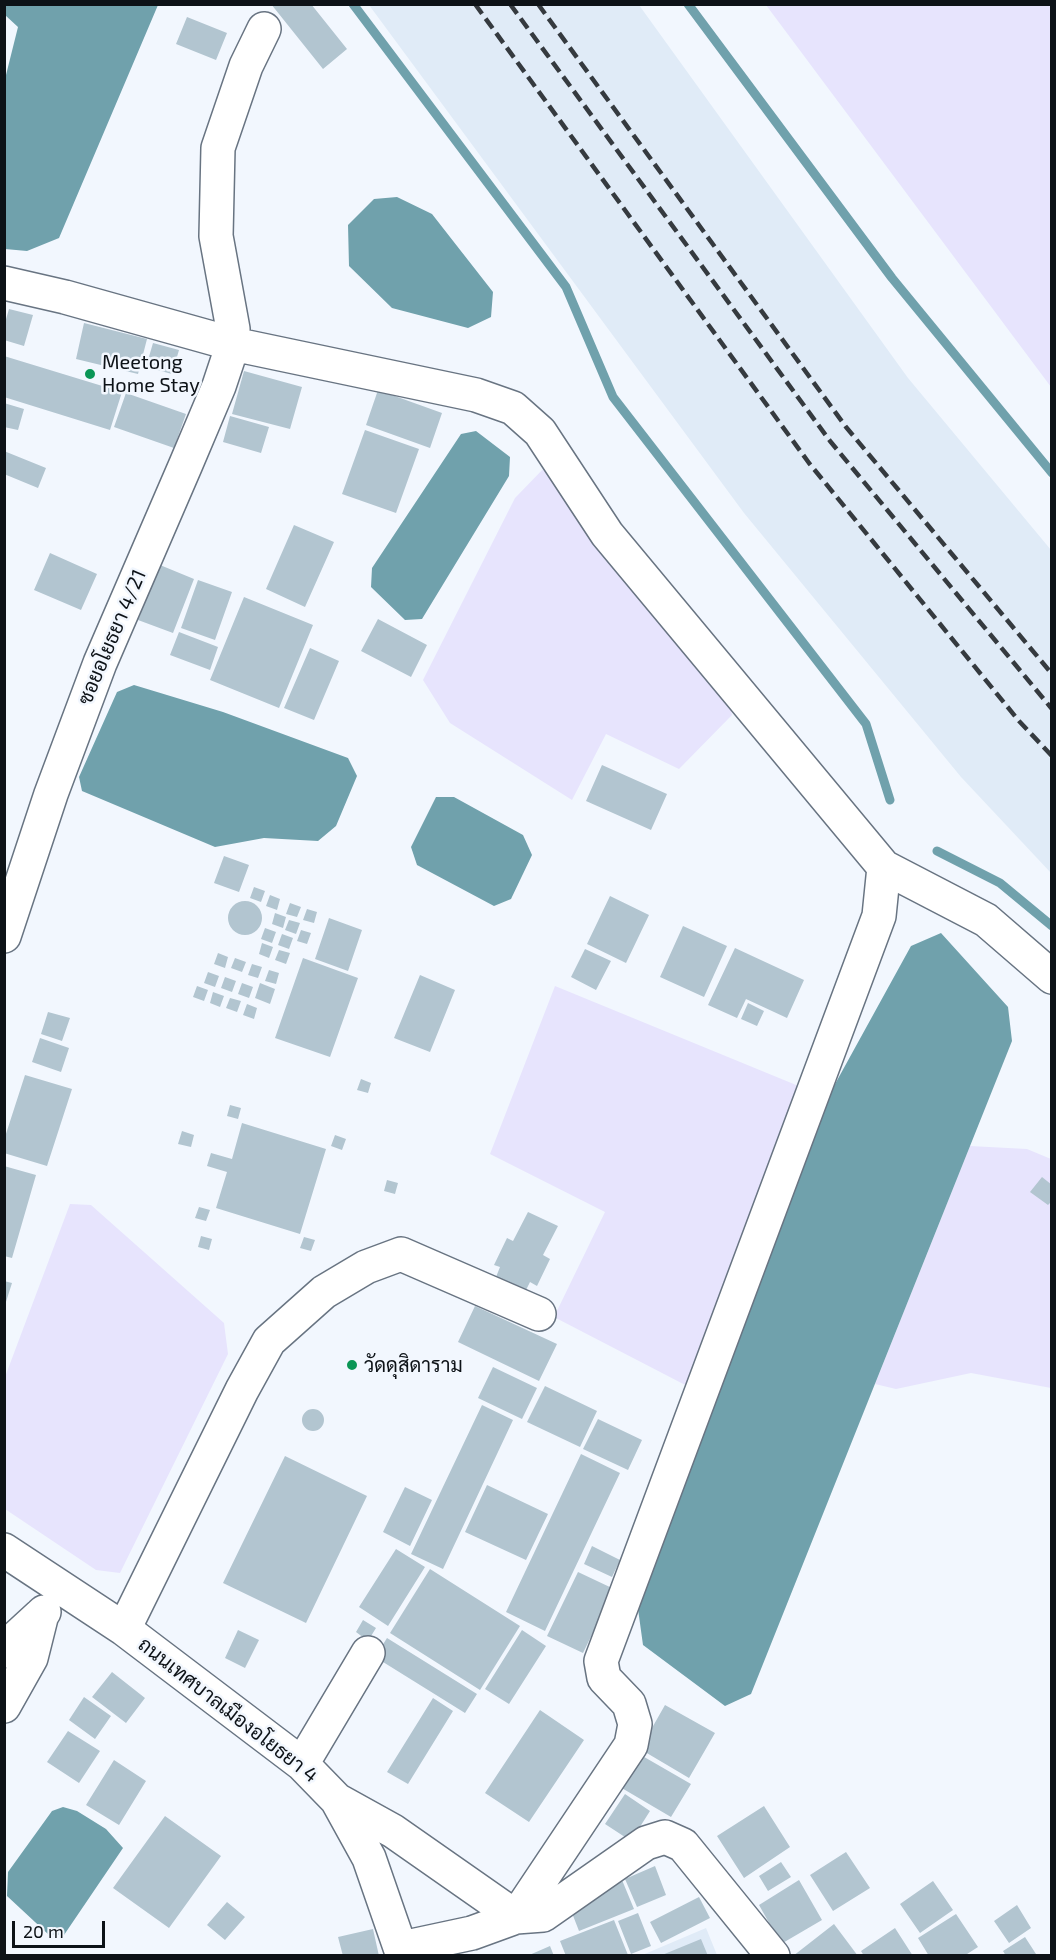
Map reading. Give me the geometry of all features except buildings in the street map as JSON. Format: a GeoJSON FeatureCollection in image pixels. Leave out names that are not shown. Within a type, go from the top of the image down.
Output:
{"type":"FeatureCollection","features":[{"type":"Feature","properties":{"kind":"street"},"geometry":{"type":"LineString","coordinates":[[233,344],[233,328],[216,236],[218,148],[246,66],[264,29]]}},
{"type":"Feature","properties":{"kind":"street"},"geometry":{"type":"LineString","coordinates":[[4,283],[65,297],[233,344],[476,395],[513,408],[540,432],[607,534],[884,867],[986,920],[1052,977]]}},
{"type":"Feature","properties":{"kind":"street","name":"ซอยอโยธยา 4/21"},"geometry":{"type":"LineString","coordinates":[[4,936],[51,794],[96,674],[219,386],[233,344]]}},
{"type":"Feature","properties":{"kind":"street"},"geometry":{"type":"LineString","coordinates":[[403,1952],[476,1944],[516,1917],[631,1745],[635,1724],[629,1704],[604,1678],[601,1661],[879,916],[884,867]]}},
{"type":"Feature","properties":{"kind":"street"},"geometry":{"type":"LineString","coordinates":[[124,1629],[242,1390],[270,1341],[324,1292],[366,1268],[401,1254],[538,1314]]}},
{"type":"Feature","properties":{"kind":"street","name":"ถนนเทศบาลเมืองอโยธยา 4"},"geometry":{"type":"LineString","coordinates":[[4,1550],[124,1629],[302,1764],[336,1800],[369,1858],[403,1952]]}},
{"type":"Feature","properties":{"kind":"street"},"geometry":{"type":"LineString","coordinates":[[4,1651],[42,1614],[61,1586]]}},
{"type":"Feature","properties":{"kind":"street"},"geometry":{"type":"LineString","coordinates":[[4,1706],[31,1658],[42,1614]]}},
{"type":"Feature","properties":{"kind":"street"},"geometry":{"type":"LineString","coordinates":[[302,1764],[368,1653]]}},
{"type":"Feature","properties":{"kind":"street"},"geometry":{"type":"LineString","coordinates":[[336,1800],[393,1831],[516,1917],[543,1915],[646,1843],[665,1837],[683,1845],[773,1956]]}},
{"type":"Feature","properties":{"kind":"street"},"geometry":{"type":"LineString","coordinates":[[451,1872],[476,1944]]}},
{"type":"Feature","properties":{"kind":"shaded area"},"geometry":{"type":"Polygon","coordinates":[[[369,5],[639,5],[908,378],[1051,550],[1051,873],[961,777],[744,513],[369,5]]]}},
{"type":"Feature","properties":{"kind":"shaded area"},"geometry":{"type":"Polygon","coordinates":[[[766,5],[1051,5],[1051,387],[766,5]]]}},
{"type":"Feature","properties":{"kind":"shaded area"},"geometry":{"type":"Polygon","coordinates":[[[547,465],[730,705],[732,715],[679,769],[606,734],[572,800],[450,723],[423,680],[515,498],[547,465]]]}},
{"type":"Feature","properties":{"kind":"shaded area"},"geometry":{"type":"Polygon","coordinates":[[[555,986],[801,1087],[691,1388],[554,1317],[605,1212],[490,1154],[555,986]]]}},
{"type":"Feature","properties":{"kind":"shaded area"},"geometry":{"type":"Polygon","coordinates":[[[970,1146],[1027,1149],[1051,1159],[1051,1388],[971,1373],[896,1389],[875,1384],[970,1146]]]}},
{"type":"Feature","properties":{"kind":"shaded area"},"geometry":{"type":"Polygon","coordinates":[[[70,1204],[91,1205],[224,1323],[228,1354],[120,1573],[96,1570],[5,1509],[5,1377],[70,1204]]]}},
{"type":"Feature","properties":{"kind":"shaded area"},"geometry":{"type":"Polygon","coordinates":[[[706,1928],[717,1955],[640,1956],[706,1928]]]}},
{"type":"Feature","properties":{"kind":"water"},"geometry":{"type":"Polygon","coordinates":[[[5,4],[158,5],[59,238],[27,251],[5,249],[5,79],[18,27],[5,15],[5,4]]]}},
{"type":"Feature","properties":{"kind":"water"},"geometry":{"type":"Polygon","coordinates":[[[397,197],[432,214],[493,292],[491,317],[468,328],[392,308],[349,266],[348,225],[374,199],[397,197]]]}},
{"type":"Feature","properties":{"kind":"water"},"geometry":{"type":"Polygon","coordinates":[[[476,431],[510,457],[509,476],[422,619],[405,620],[371,587],[372,568],[461,434],[476,431]]]}},
{"type":"Feature","properties":{"kind":"water"},"geometry":{"type":"Polygon","coordinates":[[[134,685],[223,712],[348,758],[357,776],[336,826],[318,841],[264,838],[215,847],[82,791],[79,777],[117,692],[134,685]]]}},
{"type":"Feature","properties":{"kind":"water"},"geometry":{"type":"Polygon","coordinates":[[[436,797],[454,797],[523,835],[532,855],[511,899],[494,906],[417,865],[411,847],[436,797]]]}},
{"type":"Feature","properties":{"kind":"water"},"geometry":{"type":"Polygon","coordinates":[[[941,933],[1008,1007],[1012,1041],[751,1694],[725,1706],[643,1645],[638,1609],[829,1095],[911,946],[941,933]]]}},
{"type":"Feature","properties":{"kind":"water"},"geometry":{"type":"Polygon","coordinates":[[[63,1807],[77,1811],[106,1829],[123,1848],[64,1935],[49,1935],[7,1896],[8,1872],[52,1811],[63,1807]]]}},
{"type":"Feature","properties":{"kind":"waterway"},"geometry":{"type":"LineString","coordinates":[[353,4],[566,287],[613,397],[866,724],[890,800]]}},
{"type":"Feature","properties":{"kind":"waterway"},"geometry":{"type":"LineString","coordinates":[[688,4],[892,278],[1052,473]]}},
{"type":"Feature","properties":{"kind":"waterway"},"geometry":{"type":"LineString","coordinates":[[937,851],[1000,883],[1052,926]]}},
{"type":"Feature","properties":{"kind":"railway"},"geometry":{"type":"LineString","coordinates":[[475,4],[809,463],[1019,721],[1052,756]]}},
{"type":"Feature","properties":{"kind":"railway"},"geometry":{"type":"LineString","coordinates":[[510,4],[830,441],[1052,709]]}},
{"type":"Feature","properties":{"kind":"railway"},"geometry":{"type":"LineString","coordinates":[[538,4],[846,427],[1052,674]]}},
{"type":"Feature","properties":{"kind":"place","name":"Meetong Home Stay"},"geometry":{"type":"Point","coordinates":[90,374]}},
{"type":"Feature","properties":{"kind":"place","name":"วัดดุสิดาราม"},"geometry":{"type":"Point","coordinates":[352,1365]}}]}
